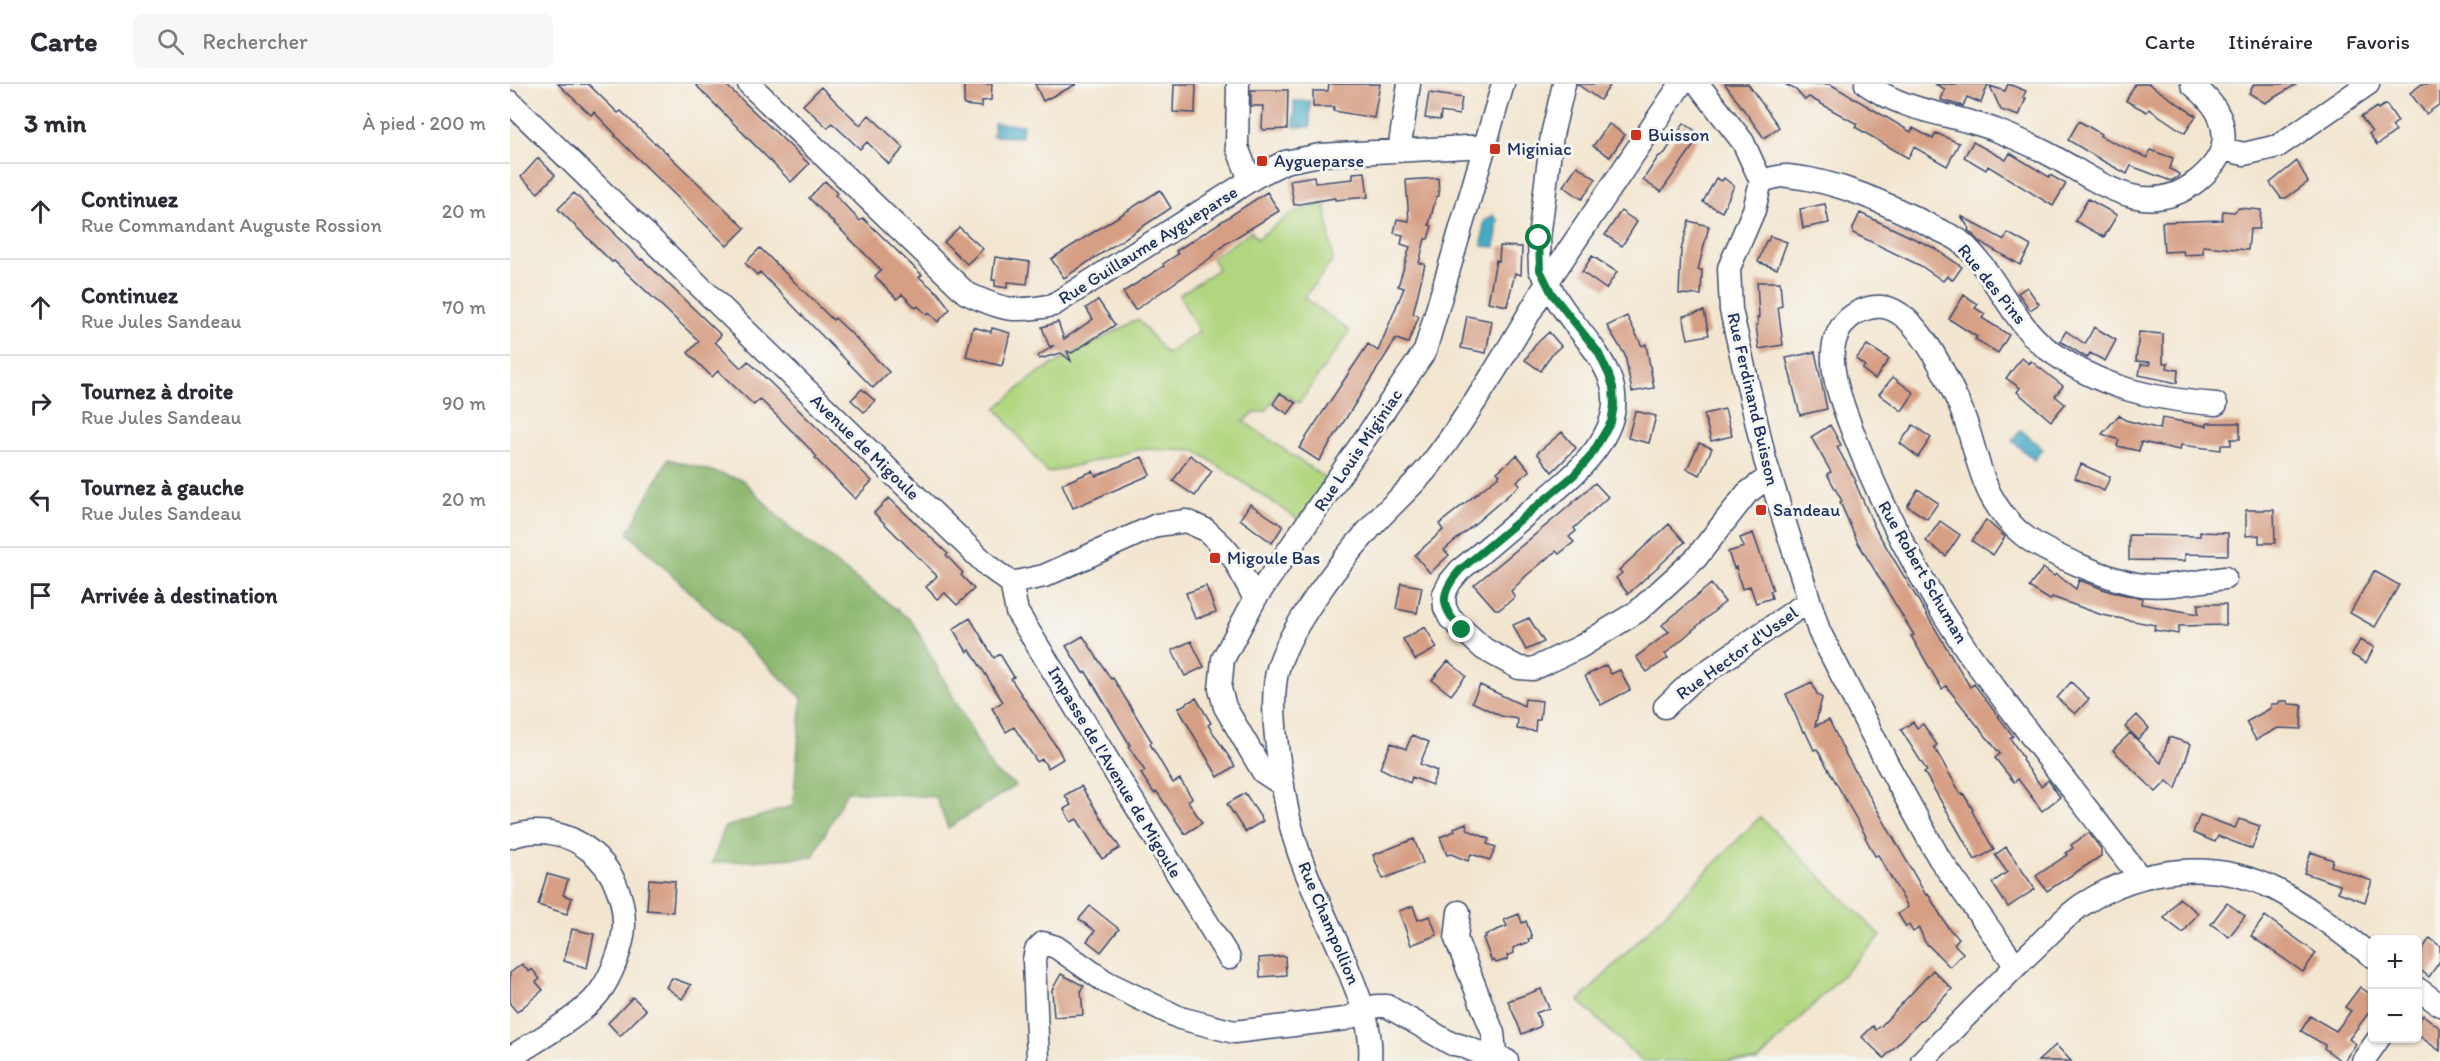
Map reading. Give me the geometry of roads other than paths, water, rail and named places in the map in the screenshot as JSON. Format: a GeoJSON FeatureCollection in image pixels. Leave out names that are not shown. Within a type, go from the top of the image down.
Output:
{"type":"FeatureCollection","features":[{"type":"Feature","properties":{"kind":"street","name":"Rue Guillaume Aygueparse"},"geometry":{"type":"LineString","coordinates":[[749,84],[966,293],[992,306],[1023,311],[1053,305],[1250,180],[1285,162],[1320,155],[1485,146]]}},
{"type":"Feature","properties":{"kind":"street"},"geometry":{"type":"LineString","coordinates":[[1238,84],[1237,147],[1250,180]]}},
{"type":"Feature","properties":{"kind":"street"},"geometry":{"type":"LineString","coordinates":[[1399,151],[1409,84]]}},
{"type":"Feature","properties":{"kind":"street","name":"Rue Louis Miginiac"},"geometry":{"type":"LineString","coordinates":[[1283,785],[1263,772],[1230,717],[1222,699],[1220,675],[1223,659],[1255,600],[1425,351],[1503,84]]}},
{"type":"Feature","properties":{"kind":"street"},"geometry":{"type":"LineString","coordinates":[[1564,84],[1552,135],[1539,238],[1540,270],[1548,281],[1552,294],[1598,352],[1609,375],[1614,396],[1611,422],[1590,457],[1573,476],[1460,570],[1450,582],[1444,594],[1445,608],[1450,618],[1484,649],[1519,668],[1533,669],[1552,661],[1638,611],[1696,558],[1746,493],[1770,476]]}},
{"type":"Feature","properties":{"kind":"street"},"geometry":{"type":"LineString","coordinates":[[1548,281],[1681,84]]}},
{"type":"Feature","properties":{"kind":"street"},"geometry":{"type":"LineString","coordinates":[[1698,84],[1743,142],[1761,181]]}},
{"type":"Feature","properties":{"kind":"street"},"geometry":{"type":"LineString","coordinates":[[1866,84],[1906,105],[2000,132],[2056,158],[2109,189],[2136,197],[2168,197],[2179,193],[2204,176],[2222,149],[2225,132],[2220,113],[2192,84]]}},
{"type":"Feature","properties":{"kind":"street"},"geometry":{"type":"LineString","coordinates":[[2222,149],[2244,154],[2278,146],[2368,84]]}},
{"type":"Feature","properties":{"kind":"street","name":"Avenue de Migoule"},"geometry":{"type":"LineString","coordinates":[[510,102],[988,566],[1011,583]]}},
{"type":"Feature","properties":{"kind":"street","name":"Rue des Pins"},"geometry":{"type":"LineString","coordinates":[[1761,181],[1785,175],[1820,181],[1862,195],[1924,223],[1961,242],[2044,347],[2083,372],[2118,388],[2179,401],[2216,404]]}},
{"type":"Feature","properties":{"kind":"street","name":"Rue Ferdinand Buisson"},"geometry":{"type":"LineString","coordinates":[[1761,181],[1754,210],[1729,268],[1731,310],[1770,476],[1809,601],[1819,631],[1888,767],[1939,858],[2016,966]]}},
{"type":"Feature","properties":{"kind":"street","name":"Rue Champollion"},"geometry":{"type":"LineString","coordinates":[[1370,1061],[1371,1045],[1366,1011],[1300,856],[1289,821],[1274,705],[1274,684],[1279,664],[1295,630],[1316,598],[1366,533],[1413,486],[1444,446],[1507,351],[1548,281]]}},
{"type":"Feature","properties":{"kind":"street","name":"Rue Robert Schuman"},"geometry":{"type":"LineString","coordinates":[[2139,876],[1960,640],[1888,515],[1838,394],[1833,352],[1836,335],[1846,320],[1863,309],[1880,306],[1895,310],[1908,319],[1926,342],[1959,405],[1989,493],[2005,518],[2024,537],[2051,552],[2117,579],[2143,585],[2225,578]]}},
{"type":"Feature","properties":{"kind":"street"},"geometry":{"type":"LineString","coordinates":[[1011,583],[1044,576],[1157,525],[1186,521],[1201,526],[1223,546],[1234,559],[1255,600]]}},
{"type":"Feature","properties":{"kind":"street","name":"Impasse de l'Avenue de Migoule"},"geometry":{"type":"LineString","coordinates":[[1011,583],[1017,612],[1228,958]]}},
{"type":"Feature","properties":{"kind":"street","name":"Rue Hector d'Ussel"},"geometry":{"type":"LineString","coordinates":[[1665,707],[1690,683],[1809,601]]}},
{"type":"Feature","properties":{"kind":"street"},"geometry":{"type":"LineString","coordinates":[[510,837],[548,832],[582,843],[604,864],[620,890],[624,926],[613,968],[598,994],[581,1010],[510,1058]]}},
{"type":"Feature","properties":{"kind":"street"},"geometry":{"type":"LineString","coordinates":[[1922,1061],[2016,966],[2083,904],[2118,884],[2139,876],[2205,870],[2241,876],[2274,889],[2313,911],[2368,952]]}},
{"type":"Feature","properties":{"kind":"street"},"geometry":{"type":"LineString","coordinates":[[1459,912],[1456,939],[1493,1033],[1499,1059]]}},
{"type":"Feature","properties":{"kind":"street"},"geometry":{"type":"LineString","coordinates":[[1038,1061],[1034,960],[1036,950],[1043,943],[1056,947],[1106,982],[1180,1018],[1234,1032],[1345,1019],[1376,1006],[1387,1006],[1452,1044],[1460,1044],[1499,1059]]}},
{"type":"Feature","properties":{"kind":"street"},"geometry":{"type":"LineString","coordinates":[[2362,1061],[2375,1043]]}},
{"type":"Feature","properties":{"kind":"street"},"geometry":{"type":"LineString","coordinates":[[1452,1044],[1455,1051],[1472,1061]]}},
{"type":"Feature","properties":{"kind":"water"},"geometry":{"type":"Polygon","coordinates":[[[1294,101],[1310,101],[1310,127],[1294,127],[1294,101]]]}},
{"type":"Feature","properties":{"kind":"water"},"geometry":{"type":"Polygon","coordinates":[[[994,123],[1023,125],[1022,137],[993,136],[994,123]]]}},
{"type":"Feature","properties":{"kind":"water"},"geometry":{"type":"Polygon","coordinates":[[[1493,215],[1498,220],[1495,247],[1482,246],[1484,222],[1493,215]]]}},
{"type":"Feature","properties":{"kind":"water"},"geometry":{"type":"Polygon","coordinates":[[[2021,430],[2043,449],[2034,460],[2012,441],[2021,430]]]}},
{"type":"Feature","properties":{"kind":"place","name":"Buisson"},"geometry":{"type":"Point","coordinates":[1636,135]}},
{"type":"Feature","properties":{"kind":"place","name":"Miginiac"},"geometry":{"type":"Point","coordinates":[1495,149]}},
{"type":"Feature","properties":{"kind":"place","name":"Aygueparse"},"geometry":{"type":"Point","coordinates":[1262,161]}},
{"type":"Feature","properties":{"kind":"place","name":"Sandeau"},"geometry":{"type":"Point","coordinates":[1761,510]}},
{"type":"Feature","properties":{"kind":"place","name":"Migoule Bas"},"geometry":{"type":"Point","coordinates":[1215,558]}}]}
